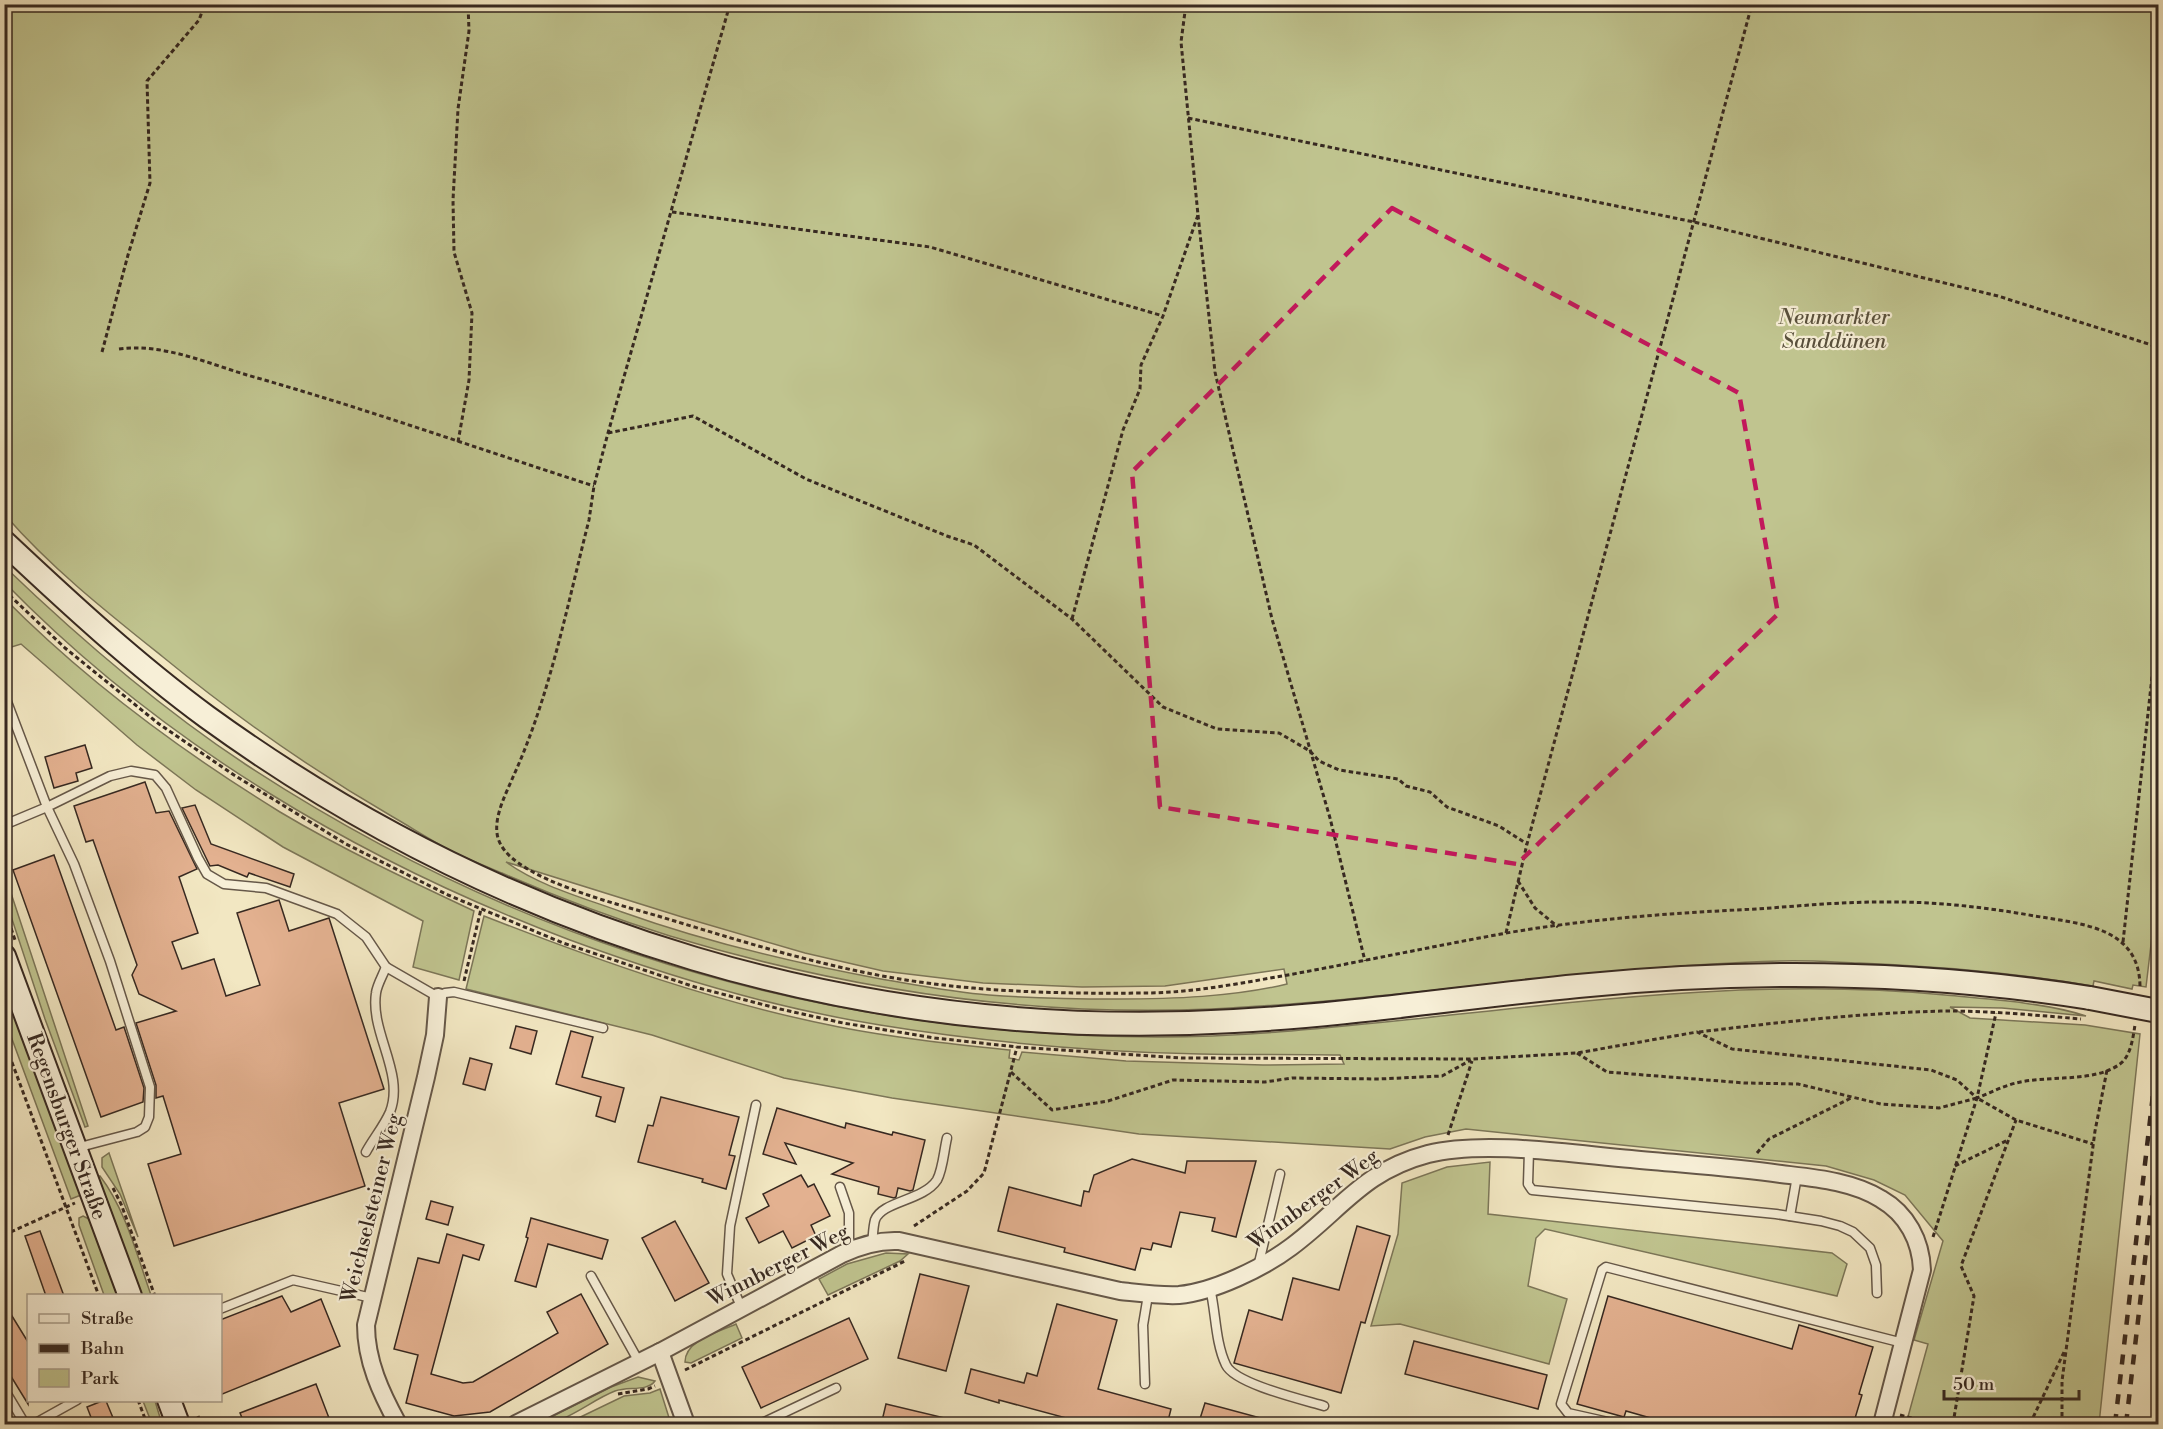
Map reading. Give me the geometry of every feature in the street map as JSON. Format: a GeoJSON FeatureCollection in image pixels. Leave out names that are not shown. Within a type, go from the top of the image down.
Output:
{"type":"FeatureCollection","features":[{"type":"Feature","properties":{"kind":"main road"},"geometry":{"type":"LineString","coordinates":[[4,542],[116,645],[206,716],[325,795],[423,851],[501,888],[626,936],[694,959],[805,988],[916,1009],[1065,1023],[1234,1022],[1578,986],[1777,974],[1875,976],[1955,982],[2050,992],[2088,1009],[2158,1011]]}},
{"type":"Feature","properties":{"kind":"main road","name":"Regensburger Straße"},"geometry":{"type":"LineString","coordinates":[[4,956],[129,1294]]}},
{"type":"Feature","properties":{"kind":"main road"},"geometry":{"type":"LineString","coordinates":[[169,1402],[178,1425]]}},
{"type":"Feature","properties":{"kind":"street","name":"Weichselsteiner Weg"},"geometry":{"type":"LineString","coordinates":[[398,1425],[377,1382],[369,1358],[366,1325],[428,1068],[435,1035],[438,997]]}},
{"type":"Feature","properties":{"kind":"street","name":"Winnberger Weg"},"geometry":{"type":"LineString","coordinates":[[516,1425],[660,1352],[849,1251],[872,1244],[892,1240],[1120,1291],[1180,1294],[1210,1287],[1258,1268],[1291,1248],[1367,1181],[1383,1170],[1405,1161],[1443,1151],[1476,1149],[1529,1151],[1744,1169],[1797,1176],[1855,1188],[1889,1204],[1898,1212],[1914,1234],[1922,1257],[1922,1270],[1903,1343]]}},
{"type":"Feature","properties":{"kind":"street"},"geometry":{"type":"LineString","coordinates":[[1883,1418],[1903,1343]]}},
{"type":"Feature","properties":{"kind":"street"},"geometry":{"type":"LineString","coordinates":[[660,1352],[686,1425]]}},
{"type":"Feature","properties":{"kind":"lane"},"geometry":{"type":"LineString","coordinates":[[4,694],[47,807],[74,864],[106,950],[150,1087],[149,1117],[145,1127],[137,1132],[75,1148]]}},
{"type":"Feature","properties":{"kind":"lane"},"geometry":{"type":"LineString","coordinates":[[4,825],[110,776],[131,771],[155,775],[166,788],[207,873],[224,884],[266,888],[336,914],[366,937],[386,967],[438,997],[450,992],[603,1028]]}},
{"type":"Feature","properties":{"kind":"lane"},"geometry":{"type":"LineString","coordinates":[[366,1152],[390,1112],[393,1093],[391,1071],[378,1023],[376,993],[386,967]]}},
{"type":"Feature","properties":{"kind":"lane"},"geometry":{"type":"LineString","coordinates":[[742,1309],[727,1274],[730,1226],[756,1105]]}},
{"type":"Feature","properties":{"kind":"lane"},"geometry":{"type":"LineString","coordinates":[[872,1244],[875,1220],[882,1210],[927,1190],[938,1179],[947,1138]]}},
{"type":"Feature","properties":{"kind":"lane"},"geometry":{"type":"LineString","coordinates":[[1529,1151],[1528,1184],[1532,1190],[1790,1216],[1840,1226],[1863,1240],[1875,1257],[1877,1293]]}},
{"type":"Feature","properties":{"kind":"lane"},"geometry":{"type":"LineString","coordinates":[[1258,1268],[1280,1174]]}},
{"type":"Feature","properties":{"kind":"lane"},"geometry":{"type":"LineString","coordinates":[[1790,1216],[1797,1176]]}},
{"type":"Feature","properties":{"kind":"lane"},"geometry":{"type":"LineString","coordinates":[[840,1186],[849,1213],[849,1251]]}},
{"type":"Feature","properties":{"kind":"lane"},"geometry":{"type":"LineString","coordinates":[[1617,1425],[1568,1413],[1561,1404],[1602,1270],[1606,1267],[1903,1343]]}},
{"type":"Feature","properties":{"kind":"lane"},"geometry":{"type":"LineString","coordinates":[[591,1276],[639,1362]]}},
{"type":"Feature","properties":{"kind":"lane"},"geometry":{"type":"LineString","coordinates":[[222,1308],[293,1280],[372,1298]]}},
{"type":"Feature","properties":{"kind":"lane"},"geometry":{"type":"LineString","coordinates":[[1210,1287],[1215,1307],[1218,1338],[1227,1367],[1239,1377],[1263,1387],[1324,1406]]}},
{"type":"Feature","properties":{"kind":"lane"},"geometry":{"type":"LineString","coordinates":[[1145,1384],[1143,1325],[1148,1294]]}},
{"type":"Feature","properties":{"kind":"lane"},"geometry":{"type":"LineString","coordinates":[[760,1425],[836,1388]]}},
{"type":"Feature","properties":{"kind":"lane"},"geometry":{"type":"LineString","coordinates":[[4,1389],[25,1425]]}},
{"type":"Feature","properties":{"kind":"lane"},"geometry":{"type":"LineString","coordinates":[[34,1425],[75,1402]]}},
{"type":"Feature","properties":{"kind":"path"},"geometry":{"type":"LineString","coordinates":[[102,352],[150,183],[147,81],[198,20],[205,4]]}},
{"type":"Feature","properties":{"kind":"path"},"geometry":{"type":"LineString","coordinates":[[458,442],[469,380],[472,313],[454,252],[453,200],[458,109],[469,31],[468,4]]}},
{"type":"Feature","properties":{"kind":"path"},"geometry":{"type":"LineString","coordinates":[[730,4],[608,433],[594,486],[589,520],[537,717],[503,799],[497,832],[501,847],[515,860],[545,878],[599,898],[795,957],[890,977],[964,988],[1076,994],[1154,993],[1231,985],[1506,933],[1661,914],[1884,901],[1988,907],[2090,927],[2108,933],[2123,942],[2139,969],[2139,995]]}},
{"type":"Feature","properties":{"kind":"path"},"geometry":{"type":"LineString","coordinates":[[1186,4],[1181,42],[1215,372],[1272,619],[1330,818],[1365,961]]}},
{"type":"Feature","properties":{"kind":"path"},"geometry":{"type":"LineString","coordinates":[[1506,933],[1527,844],[1752,4]]}},
{"type":"Feature","properties":{"kind":"path"},"geometry":{"type":"LineString","coordinates":[[1188,118],[1694,222],[1998,296],[2158,347]]}},
{"type":"Feature","properties":{"kind":"path"},"geometry":{"type":"LineString","coordinates":[[672,212],[930,247],[1163,316]]}},
{"type":"Feature","properties":{"kind":"path"},"geometry":{"type":"LineString","coordinates":[[1072,619],[1123,430],[1140,389],[1141,365],[1163,316],[1198,215]]}},
{"type":"Feature","properties":{"kind":"path"},"geometry":{"type":"LineString","coordinates":[[119,349],[142,348],[165,351],[294,388],[594,486]]}},
{"type":"Feature","properties":{"kind":"path"},"geometry":{"type":"LineString","coordinates":[[608,433],[693,416],[806,479],[946,536],[975,545],[1072,619],[1163,707],[1217,729],[1279,733],[1310,751],[1319,761],[1339,770],[1398,779],[1406,786],[1430,792],[1447,807],[1499,826],[1527,844]]}},
{"type":"Feature","properties":{"kind":"path"},"geometry":{"type":"LineString","coordinates":[[4,590],[65,648],[159,724],[234,775],[346,844],[448,895],[563,943],[655,974],[780,1009],[896,1032],[1017,1047],[1181,1058],[1473,1059],[1577,1053],[1697,1032],[1817,1017],[1945,1011],[1996,1013],[2088,1009]]}},
{"type":"Feature","properties":{"kind":"path"},"geometry":{"type":"LineString","coordinates":[[2123,942],[2158,622]]}},
{"type":"Feature","properties":{"kind":"path"},"geometry":{"type":"LineString","coordinates":[[1518,881],[1535,908],[1558,927]]}},
{"type":"Feature","properties":{"kind":"path"},"geometry":{"type":"LineString","coordinates":[[460,994],[481,909]]}},
{"type":"Feature","properties":{"kind":"path"},"geometry":{"type":"LineString","coordinates":[[1932,1239],[1977,1098],[1996,1013]]}},
{"type":"Feature","properties":{"kind":"path"},"geometry":{"type":"LineString","coordinates":[[1577,1053],[1607,1072],[1745,1083],[1798,1084],[1881,1104],[1939,1108],[1977,1098],[2016,1083],[2082,1076],[2107,1070],[2122,1063],[2129,1052],[2136,1017]]}},
{"type":"Feature","properties":{"kind":"path"},"geometry":{"type":"LineString","coordinates":[[1697,1032],[1732,1049],[1931,1070],[1957,1080],[1977,1098],[2016,1120],[2093,1144]]}},
{"type":"Feature","properties":{"kind":"path"},"geometry":{"type":"LineString","coordinates":[[4,1041],[98,1294]]}},
{"type":"Feature","properties":{"kind":"path"},"geometry":{"type":"LineString","coordinates":[[892,1240],[967,1191],[984,1173],[1017,1047]]}},
{"type":"Feature","properties":{"kind":"path"},"geometry":{"type":"LineString","coordinates":[[1011,1072],[1052,1110],[1108,1101],[1173,1080],[1265,1082],[1292,1078],[1379,1079],[1442,1076],[1473,1059]]}},
{"type":"Feature","properties":{"kind":"path"},"geometry":{"type":"LineString","coordinates":[[1443,1151],[1473,1059]]}},
{"type":"Feature","properties":{"kind":"path"},"geometry":{"type":"LineString","coordinates":[[2062,1425],[2061,1382],[2093,1144],[2107,1070]]}},
{"type":"Feature","properties":{"kind":"path"},"geometry":{"type":"LineString","coordinates":[[1744,1169],[1768,1139],[1852,1097]]}},
{"type":"Feature","properties":{"kind":"path"},"geometry":{"type":"LineString","coordinates":[[1953,1425],[1974,1296],[1961,1266],[2016,1120]]}},
{"type":"Feature","properties":{"kind":"path"},"geometry":{"type":"LineString","coordinates":[[1955,1166],[2009,1139]]}},
{"type":"Feature","properties":{"kind":"path"},"geometry":{"type":"LineString","coordinates":[[4,1235],[65,1206],[93,1197]]}},
{"type":"Feature","properties":{"kind":"path"},"geometry":{"type":"LineString","coordinates":[[615,1395],[648,1389],[930,1247]]}},
{"type":"Feature","properties":{"kind":"path"},"geometry":{"type":"LineString","coordinates":[[2030,1425],[2066,1347]]}},
{"type":"Feature","properties":{"kind":"path"},"geometry":{"type":"LineString","coordinates":[[138,1402],[147,1425]]}},
{"type":"Feature","properties":{"kind":"path"},"geometry":{"type":"LineString","coordinates":[[1883,1418],[1923,1421],[1926,1425]]}},
{"type":"Feature","properties":{"kind":"highlighted area"},"geometry":{"type":"Polygon","coordinates":[[[1392,208],[1739,393],[1778,614],[1517,864],[1160,807],[1132,472],[1392,208]]]}},
{"type":"Feature","properties":{"kind":"green space","name":"Neumarkter Sanddünen"},"geometry":{"type":"Polygon","coordinates":[[[5,5],[2158,5],[2158,885],[2146,987],[2133,985],[2132,989],[2094,981],[2093,986],[1947,968],[1790,961],[1638,969],[1282,1005],[1142,1010],[1073,1008],[937,995],[802,971],[736,955],[606,914],[457,854],[363,799],[275,742],[190,679],[122,624],[61,572],[23,535],[5,515],[4,461],[7,459],[5,456],[5,5]],[[506,862],[562,891],[686,933],[816,966],[935,988],[1021,997],[1137,999],[1224,994],[1287,984],[1284,969],[1165,986],[1082,987],[983,983],[883,971],[805,953],[506,862]]]}},
{"type":"Feature","properties":{"kind":"green space"},"geometry":{"type":"Polygon","coordinates":[[[5,567],[91,646],[151,696],[245,764],[350,828],[458,883],[569,930],[682,968],[797,998],[915,1020],[1035,1032],[1158,1037],[1291,1031],[1684,993],[1814,989],[1880,990],[2017,1002],[2086,1016],[2002,1008],[1950,1007],[1970,1018],[2085,1025],[2140,1034],[2099,1424],[1906,1424],[1928,1344],[1914,1340],[1943,1241],[1905,1195],[1874,1180],[1826,1166],[1466,1129],[1425,1137],[1390,1149],[1139,1134],[892,1098],[784,1078],[652,1035],[466,989],[484,916],[615,965],[748,1006],[860,1031],[1010,1050],[1009,1058],[1019,1060],[1022,1052],[1126,1061],[1263,1065],[1344,1064],[1340,1055],[1160,1053],[1080,1048],[999,1041],[880,1025],[801,1010],[723,990],[570,940],[492,909],[415,874],[340,835],[197,746],[130,696],[66,641],[5,583],[5,567]]]}},
{"type":"Feature","properties":{"kind":"green space"},"geometry":{"type":"Polygon","coordinates":[[[4,598],[35,629],[101,686],[171,739],[243,789],[327,839],[474,911],[459,980],[413,967],[423,921],[283,847],[196,790],[137,745],[21,644],[5,649],[4,598]]]}},
{"type":"Feature","properties":{"kind":"green space"},"geometry":{"type":"Polygon","coordinates":[[[5,875],[88,1126],[85,1127],[45,1019],[5,898],[5,875]]]}},
{"type":"Feature","properties":{"kind":"green space"},"geometry":{"type":"Polygon","coordinates":[[[5,988],[81,1195],[71,1199],[5,1020],[5,988]]]}},
{"type":"Feature","properties":{"kind":"green space"},"geometry":{"type":"Polygon","coordinates":[[[109,1153],[138,1237],[120,1194],[102,1167],[102,1158],[109,1153]]]}},
{"type":"Feature","properties":{"kind":"green space"},"geometry":{"type":"Polygon","coordinates":[[[1490,1162],[1488,1214],[1832,1253],[1847,1264],[1837,1296],[1545,1229],[1536,1238],[1528,1286],[1567,1299],[1549,1364],[1400,1324],[1371,1326],[1398,1234],[1402,1183],[1447,1167],[1490,1162]]]}},
{"type":"Feature","properties":{"kind":"green space"},"geometry":{"type":"Polygon","coordinates":[[[97,1176],[100,1176],[117,1203],[136,1249],[151,1294],[141,1294],[97,1176]]]}},
{"type":"Feature","properties":{"kind":"green space"},"geometry":{"type":"Polygon","coordinates":[[[83,1216],[92,1224],[119,1294],[104,1294],[79,1225],[79,1218],[83,1216]]]}},
{"type":"Feature","properties":{"kind":"green space"},"geometry":{"type":"Polygon","coordinates":[[[886,1253],[908,1254],[900,1261],[828,1295],[819,1279],[847,1264],[886,1253]]]}},
{"type":"Feature","properties":{"kind":"green space"},"geometry":{"type":"Polygon","coordinates":[[[736,1324],[742,1338],[691,1363],[685,1362],[686,1354],[697,1342],[736,1324]]]}},
{"type":"Feature","properties":{"kind":"green space"},"geometry":{"type":"Polygon","coordinates":[[[638,1377],[655,1381],[642,1388],[615,1391],[567,1417],[537,1424],[611,1387],[638,1377]]]}},
{"type":"Feature","properties":{"kind":"green space"},"geometry":{"type":"Polygon","coordinates":[[[660,1389],[671,1424],[566,1424],[624,1396],[650,1393],[660,1389]]]}},
{"type":"Feature","properties":{"kind":"green space"},"geometry":{"type":"Polygon","coordinates":[[[143,1402],[155,1402],[162,1424],[152,1424],[143,1402]]]}},
{"type":"Feature","properties":{"kind":"building"},"geometry":{"type":"Polygon","coordinates":[[[85,745],[92,768],[76,773],[78,781],[54,788],[45,757],[85,745]]]}},
{"type":"Feature","properties":{"kind":"building"},"geometry":{"type":"Polygon","coordinates":[[[145,782],[156,813],[169,811],[197,869],[179,877],[198,933],[172,942],[182,969],[214,959],[226,996],[260,985],[237,913],[279,900],[289,931],[329,918],[384,1089],[339,1103],[365,1186],[174,1246],[148,1164],[181,1154],[163,1096],[156,1098],[156,1085],[136,1023],[176,1011],[139,994],[132,975],[137,965],[93,840],[86,842],[74,806],[145,782]]]}},
{"type":"Feature","properties":{"kind":"building"},"geometry":{"type":"Polygon","coordinates":[[[195,805],[211,844],[294,874],[290,887],[249,873],[247,877],[218,865],[210,866],[182,808],[195,805]]]}},
{"type":"Feature","properties":{"kind":"building"},"geometry":{"type":"Polygon","coordinates":[[[54,855],[116,1030],[124,1027],[144,1088],[143,1102],[101,1117],[13,870],[54,855]]]}},
{"type":"Feature","properties":{"kind":"building"},"geometry":{"type":"Polygon","coordinates":[[[516,1026],[537,1031],[531,1054],[510,1048],[516,1026]]]}},
{"type":"Feature","properties":{"kind":"building"},"geometry":{"type":"Polygon","coordinates":[[[571,1031],[593,1037],[582,1077],[624,1088],[615,1122],[596,1116],[601,1097],[556,1084],[571,1031]]]}},
{"type":"Feature","properties":{"kind":"building"},"geometry":{"type":"Polygon","coordinates":[[[470,1058],[492,1064],[485,1090],[463,1084],[470,1058]]]}},
{"type":"Feature","properties":{"kind":"building"},"geometry":{"type":"Polygon","coordinates":[[[661,1097],[739,1117],[729,1155],[735,1156],[726,1189],[702,1182],[703,1179],[638,1162],[648,1125],[653,1126],[661,1097]]]}},
{"type":"Feature","properties":{"kind":"building"},"geometry":{"type":"Polygon","coordinates":[[[777,1108],[845,1128],[846,1123],[892,1135],[893,1132],[925,1140],[913,1190],[898,1188],[894,1198],[878,1194],[879,1187],[832,1174],[853,1163],[785,1143],[796,1164],[763,1154],[777,1108]]]}},
{"type":"Feature","properties":{"kind":"building"},"geometry":{"type":"Polygon","coordinates":[[[1132,1159],[1185,1173],[1187,1161],[1256,1161],[1236,1237],[1212,1231],[1215,1218],[1180,1212],[1171,1247],[1153,1243],[1151,1250],[1141,1248],[1135,1270],[1064,1252],[1065,1248],[998,1231],[1009,1187],[1081,1206],[1084,1191],[1089,1192],[1094,1175],[1132,1159]]]}},
{"type":"Feature","properties":{"kind":"building"},"geometry":{"type":"Polygon","coordinates":[[[801,1175],[808,1187],[814,1184],[830,1216],[811,1225],[816,1236],[792,1248],[783,1231],[759,1243],[746,1218],[769,1206],[763,1194],[801,1175]]]}},
{"type":"Feature","properties":{"kind":"building"},"geometry":{"type":"Polygon","coordinates":[[[431,1201],[453,1207],[448,1225],[426,1219],[431,1201]]]}},
{"type":"Feature","properties":{"kind":"building"},"geometry":{"type":"Polygon","coordinates":[[[531,1218],[608,1240],[602,1259],[548,1244],[536,1287],[515,1281],[528,1238],[526,1237],[531,1218]]]}},
{"type":"Feature","properties":{"kind":"building"},"geometry":{"type":"Polygon","coordinates":[[[675,1221],[709,1283],[675,1301],[642,1238],[675,1221]]]}},
{"type":"Feature","properties":{"kind":"building"},"geometry":{"type":"Polygon","coordinates":[[[1357,1226],[1390,1236],[1365,1323],[1361,1322],[1341,1393],[1234,1363],[1249,1310],[1282,1320],[1293,1278],[1339,1290],[1357,1226]]]}},
{"type":"Feature","properties":{"kind":"building"},"geometry":{"type":"Polygon","coordinates":[[[40,1231],[63,1294],[45,1294],[25,1236],[40,1231]]]}},
{"type":"Feature","properties":{"kind":"building"},"geometry":{"type":"Polygon","coordinates":[[[447,1234],[484,1245],[479,1260],[463,1255],[431,1374],[463,1383],[473,1382],[558,1333],[547,1312],[581,1294],[608,1344],[490,1412],[454,1416],[406,1403],[418,1355],[394,1349],[418,1258],[439,1263],[447,1234]]]}},
{"type":"Feature","properties":{"kind":"building"},"geometry":{"type":"Polygon","coordinates":[[[920,1274],[969,1286],[946,1371],[898,1358],[920,1274]]]}},
{"type":"Feature","properties":{"kind":"building"},"geometry":{"type":"Polygon","coordinates":[[[282,1296],[291,1312],[321,1299],[340,1346],[222,1394],[222,1319],[282,1296]]]}},
{"type":"Feature","properties":{"kind":"building"},"geometry":{"type":"Polygon","coordinates":[[[1608,1296],[1792,1349],[1799,1325],[1873,1347],[1859,1394],[1862,1395],[1853,1425],[1675,1425],[1626,1411],[1624,1417],[1577,1404],[1608,1296]]]}},
{"type":"Feature","properties":{"kind":"building"},"geometry":{"type":"Polygon","coordinates":[[[4,1303],[27,1340],[28,1404],[4,1365],[4,1303]]]}},
{"type":"Feature","properties":{"kind":"building"},"geometry":{"type":"Polygon","coordinates":[[[1057,1304],[1117,1320],[1098,1389],[1171,1409],[1167,1425],[1092,1425],[965,1393],[971,1369],[1024,1383],[1027,1373],[1037,1376],[1057,1304]]]}},
{"type":"Feature","properties":{"kind":"building"},"geometry":{"type":"Polygon","coordinates":[[[849,1318],[868,1359],[761,1408],[742,1367],[849,1318]]]}},
{"type":"Feature","properties":{"kind":"building"},"geometry":{"type":"Polygon","coordinates":[[[1414,1341],[1547,1375],[1538,1409],[1405,1374],[1414,1341]]]}},
{"type":"Feature","properties":{"kind":"building"},"geometry":{"type":"Polygon","coordinates":[[[316,1384],[329,1418],[310,1425],[245,1425],[240,1413],[316,1384]]]}},
{"type":"Feature","properties":{"kind":"building"},"geometry":{"type":"Polygon","coordinates":[[[106,1402],[116,1425],[94,1425],[87,1407],[106,1402]]]}},
{"type":"Feature","properties":{"kind":"building"},"geometry":{"type":"Polygon","coordinates":[[[1205,1403],[1268,1420],[1267,1425],[1198,1425],[1205,1403]]]}},
{"type":"Feature","properties":{"kind":"building"},"geometry":{"type":"Polygon","coordinates":[[[886,1404],[949,1419],[948,1425],[881,1425],[886,1404]]]}},
{"type":"Feature","properties":{"kind":"railway"},"geometry":{"type":"LineString","coordinates":[[2115,1424],[2158,1051]]}},
{"type":"Feature","properties":{"kind":"railway"},"geometry":{"type":"LineString","coordinates":[[2126,1424],[2158,1148]]}}]}
